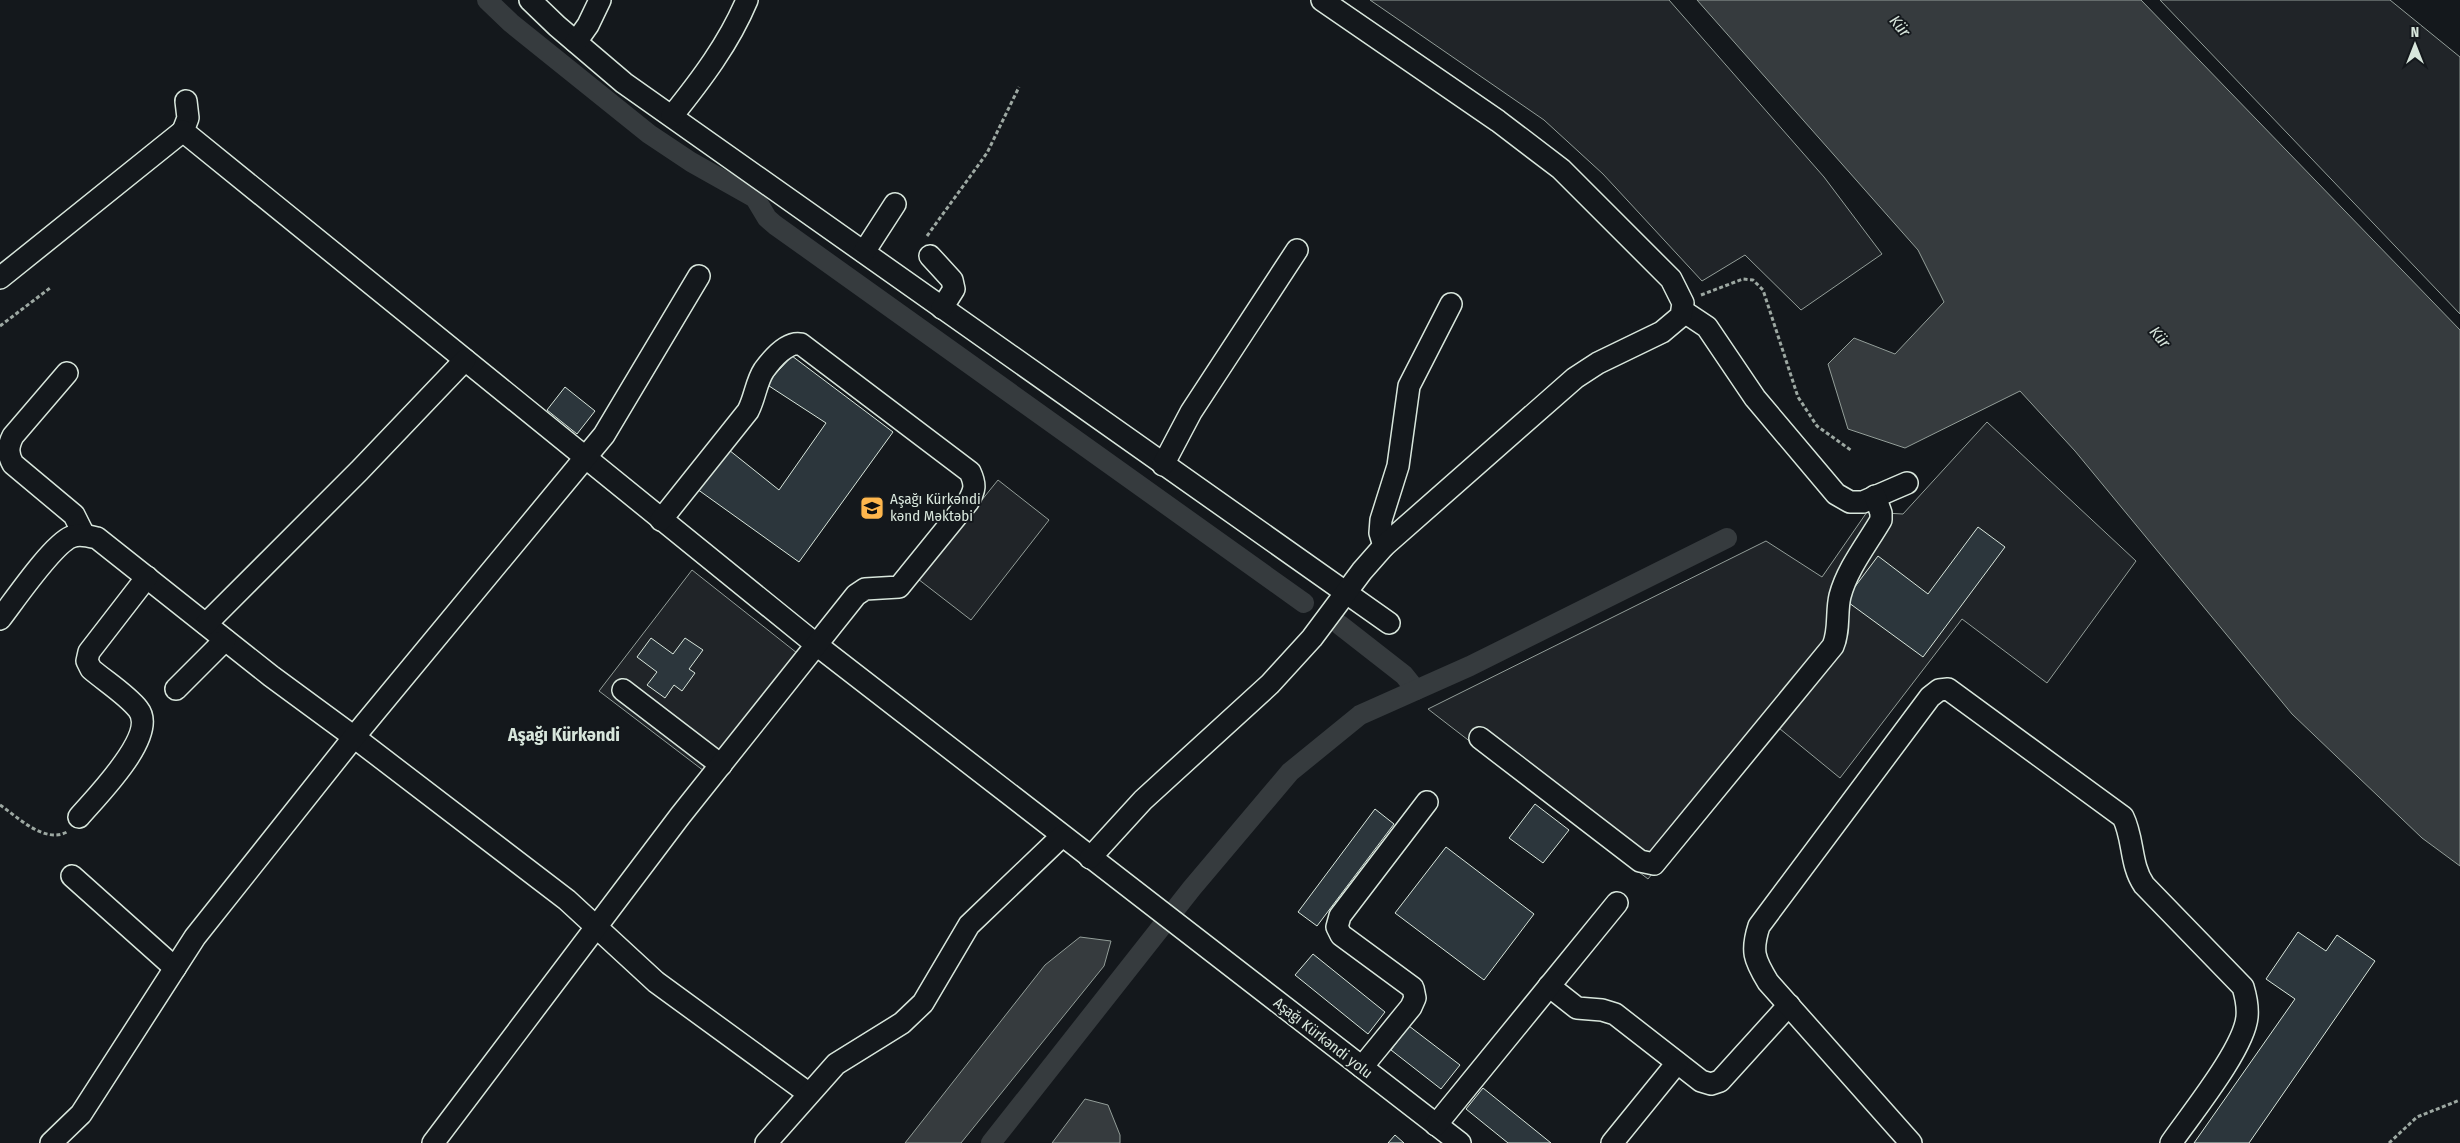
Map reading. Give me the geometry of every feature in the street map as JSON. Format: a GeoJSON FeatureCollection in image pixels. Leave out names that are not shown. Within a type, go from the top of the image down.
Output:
{"type":"FeatureCollection","features":[{"type":"Feature","properties":{"kind":"street"},"geometry":{"type":"LineString","coordinates":[[530,0],[624,83],[1388,623]]}},
{"type":"Feature","properties":{"kind":"street"},"geometry":{"type":"LineString","coordinates":[[576,42],[588,25],[600,0]]}},
{"type":"Feature","properties":{"kind":"street"},"geometry":{"type":"LineString","coordinates":[[672,116],[704,75],[723,46],[747,0]]}},
{"type":"Feature","properties":{"kind":"street"},"geometry":{"type":"LineString","coordinates":[[1322,0],[1498,121],[1561,169],[1671,279],[1683,307],[1707,327],[1755,398],[1836,494],[1850,502],[1862,502],[1907,484]]}},
{"type":"Feature","properties":{"kind":"street"},"geometry":{"type":"LineString","coordinates":[[0,278],[183,131],[188,118],[186,101]]}},
{"type":"Feature","properties":{"kind":"street","name":"Aşağı Kürkəndi yolu"},"geometry":{"type":"LineString","coordinates":[[183,131],[818,646],[1156,910],[1460,1143]]}},
{"type":"Feature","properties":{"kind":"street"},"geometry":{"type":"LineString","coordinates":[[864,252],[895,204]]}},
{"type":"Feature","properties":{"kind":"street"},"geometry":{"type":"LineString","coordinates":[[928,247],[952,280],[954,289],[942,308]]}},
{"type":"Feature","properties":{"kind":"street"},"geometry":{"type":"LineString","coordinates":[[1163,465],[1190,412],[1297,250]]}},
{"type":"Feature","properties":{"kind":"street"},"geometry":{"type":"LineString","coordinates":[[51,1143],[81,1114],[195,937],[354,737],[585,458],[615,419],[699,276]]}},
{"type":"Feature","properties":{"kind":"street"},"geometry":{"type":"LineString","coordinates":[[1384,546],[1380,533],[1382,520],[1398,466],[1409,386],[1451,304]]}},
{"type":"Feature","properties":{"kind":"street"},"geometry":{"type":"LineString","coordinates":[[1090,858],[1144,800],[1270,684],[1312,638],[1384,546],[1576,378],[1598,363],[1662,332],[1676,322],[1683,307]]}},
{"type":"Feature","properties":{"kind":"street"},"geometry":{"type":"LineString","coordinates":[[433,1143],[597,926],[856,596],[865,589],[899,587],[974,492],[976,483],[970,472],[801,344],[794,343],[788,345],[764,370],[754,401],[748,411],[661,520]]}},
{"type":"Feature","properties":{"kind":"street"},"geometry":{"type":"LineString","coordinates":[[206,624],[359,471],[465,360]]}},
{"type":"Feature","properties":{"kind":"street"},"geometry":{"type":"LineString","coordinates":[[67,373],[13,436],[9,446],[9,456],[13,464],[74,515],[84,535]]}},
{"type":"Feature","properties":{"kind":"street"},"geometry":{"type":"LineString","coordinates":[[1480,738],[1640,860],[1654,864],[1833,646],[1836,638],[1840,595],[1848,575],[1881,520],[1881,513],[1875,496]]}},
{"type":"Feature","properties":{"kind":"street"},"geometry":{"type":"LineString","coordinates":[[0,619],[55,549],[70,537],[84,535],[98,538],[225,640],[551,888],[597,926],[656,982],[808,1093]]}},
{"type":"Feature","properties":{"kind":"street"},"geometry":{"type":"LineString","coordinates":[[79,818],[128,757],[144,729],[138,709],[91,669],[88,661],[89,652],[147,577]]}},
{"type":"Feature","properties":{"kind":"street"},"geometry":{"type":"LineString","coordinates":[[176,689],[225,640]]}},
{"type":"Feature","properties":{"kind":"street"},"geometry":{"type":"LineString","coordinates":[[1911,1143],[1768,982],[1755,962],[1754,942],[1759,926],[1930,697],[1939,690],[1948,689],[2123,817],[2130,831],[2138,876],[2144,885],[2242,987],[2247,1000],[2247,1018],[2240,1043],[2171,1143]]}},
{"type":"Feature","properties":{"kind":"street"},"geometry":{"type":"LineString","coordinates":[[623,690],[722,765]]}},
{"type":"Feature","properties":{"kind":"street"},"geometry":{"type":"LineString","coordinates":[[1362,1067],[1411,1007],[1415,998],[1412,988],[1342,935],[1338,927],[1340,916],[1427,802]]}},
{"type":"Feature","properties":{"kind":"street"},"geometry":{"type":"LineString","coordinates":[[766,1143],[808,1093],[836,1064],[902,1023],[924,1003],[969,925],[1062,836]]}},
{"type":"Feature","properties":{"kind":"street"},"geometry":{"type":"LineString","coordinates":[[72,876],[175,968]]}},
{"type":"Feature","properties":{"kind":"street"},"geometry":{"type":"LineString","coordinates":[[1436,1125],[1617,903]]}},
{"type":"Feature","properties":{"kind":"street"},"geometry":{"type":"LineString","coordinates":[[1549,986],[1577,1008],[1602,1010],[1615,1014],[1701,1081],[1711,1084],[1720,1081],[1789,1006]]}},
{"type":"Feature","properties":{"kind":"street"},"geometry":{"type":"LineString","coordinates":[[1612,1143],[1677,1063]]}},
{"type":"Feature","properties":{"kind":"path"},"geometry":{"type":"LineString","coordinates":[[928,247],[987,153],[1019,87]]}},
{"type":"Feature","properties":{"kind":"path"},"geometry":{"type":"LineString","coordinates":[[1683,307],[1743,279],[1753,280],[1763,290],[1798,397],[1817,426],[1852,451]]}},
{"type":"Feature","properties":{"kind":"path"},"geometry":{"type":"LineString","coordinates":[[0,326],[50,288]]}},
{"type":"Feature","properties":{"kind":"path"},"geometry":{"type":"LineString","coordinates":[[0,805],[45,835],[59,836],[68,832],[79,818]]}},
{"type":"Feature","properties":{"kind":"path"},"geometry":{"type":"LineString","coordinates":[[2389,1143],[2417,1117],[2460,1100]]}},
{"type":"Feature","properties":{"kind":"shaded area"},"geometry":{"type":"Polygon","coordinates":[[[1370,0],[1669,0],[1824,177],[1882,254],[1801,310],[1745,255],[1702,281],[1603,174],[1544,120],[1370,0]]]}},
{"type":"Feature","properties":{"kind":"shaded area"},"geometry":{"type":"Polygon","coordinates":[[[2160,0],[2390,0],[2460,57],[2460,314],[2160,0]]]}},
{"type":"Feature","properties":{"kind":"shaded area"},"geometry":{"type":"Polygon","coordinates":[[[1987,422],[2136,561],[2047,683],[1962,619],[1840,778],[1774,724],[1648,879],[1428,709],[1766,541],[1822,577],[1867,512],[1903,514],[1987,422]]]}},
{"type":"Feature","properties":{"kind":"shaded area"},"geometry":{"type":"Polygon","coordinates":[[[998,480],[1049,520],[971,620],[918,579],[998,480]]]}},
{"type":"Feature","properties":{"kind":"shaded area"},"geometry":{"type":"Polygon","coordinates":[[[692,570],[797,653],[704,771],[599,691],[692,570]]]}},
{"type":"Feature","properties":{"kind":"water","name":"Kür"},"geometry":{"type":"Polygon","coordinates":[[[1697,0],[2141,0],[2460,330],[2460,866],[2422,838],[2292,714],[2075,451],[2020,391],[1905,448],[1848,429],[1828,364],[1854,338],[1895,354],[1944,302],[1918,250],[1697,0]]]}},
{"type":"Feature","properties":{"kind":"water"},"geometry":{"type":"Polygon","coordinates":[[[1080,937],[1111,941],[1104,966],[961,1143],[905,1143],[1045,965],[1080,937]]]}},
{"type":"Feature","properties":{"kind":"water"},"geometry":{"type":"Polygon","coordinates":[[[1085,1099],[1108,1105],[1120,1135],[1120,1143],[1052,1143],[1085,1099]]]}},
{"type":"Feature","properties":{"kind":"building"},"geometry":{"type":"Polygon","coordinates":[[[792,356],[893,432],[799,562],[697,489],[729,450],[779,490],[826,423],[766,384],[792,356]]]}},
{"type":"Feature","properties":{"kind":"building"},"geometry":{"type":"Polygon","coordinates":[[[565,387],[595,411],[577,434],[547,410],[565,387]]]}},
{"type":"Feature","properties":{"kind":"building"},"geometry":{"type":"Polygon","coordinates":[[[1978,527],[2005,547],[1923,657],[1845,600],[1878,556],[1928,594],[1978,527]]]}},
{"type":"Feature","properties":{"kind":"building"},"geometry":{"type":"Polygon","coordinates":[[[651,638],[673,654],[685,638],[703,650],[689,669],[695,673],[682,691],[674,685],[665,698],[647,685],[657,672],[637,657],[651,638]]]}},
{"type":"Feature","properties":{"kind":"building"},"geometry":{"type":"Polygon","coordinates":[[[1535,804],[1569,830],[1543,863],[1509,838],[1535,804]]]}},
{"type":"Feature","properties":{"kind":"building"},"geometry":{"type":"Polygon","coordinates":[[[1375,809],[1394,824],[1317,926],[1298,912],[1375,809]]]}},
{"type":"Feature","properties":{"kind":"building"},"geometry":{"type":"Polygon","coordinates":[[[1446,847],[1534,914],[1484,980],[1395,913],[1446,847]]]}},
{"type":"Feature","properties":{"kind":"building"},"geometry":{"type":"Polygon","coordinates":[[[2298,932],[2326,951],[2337,935],[2375,961],[2249,1143],[2194,1143],[2295,999],[2266,979],[2298,932]]]}},
{"type":"Feature","properties":{"kind":"building"},"geometry":{"type":"Polygon","coordinates":[[[1313,954],[1385,1012],[1368,1034],[1295,975],[1313,954]]]}},
{"type":"Feature","properties":{"kind":"building"},"geometry":{"type":"Polygon","coordinates":[[[1409,1026],[1460,1065],[1441,1089],[1391,1050],[1409,1026]]]}},
{"type":"Feature","properties":{"kind":"building"},"geometry":{"type":"Polygon","coordinates":[[[1483,1088],[1551,1143],[1508,1143],[1466,1109],[1483,1088]]]}},
{"type":"Feature","properties":{"kind":"building"},"geometry":{"type":"Polygon","coordinates":[[[1395,1135],[1404,1143],[1388,1143],[1395,1135]]]}},
{"type":"Feature","properties":{"kind":"waterway"},"geometry":{"type":"LineString","coordinates":[[487,0],[511,23],[649,134],[691,162],[755,198],[767,218],[775,225],[1304,603]]}},
{"type":"Feature","properties":{"kind":"waterway"},"geometry":{"type":"LineString","coordinates":[[991,1143],[1192,888],[1290,772],[1360,715],[1470,666],[1727,538]]}},
{"type":"Feature","properties":{"kind":"waterway"},"geometry":{"type":"LineString","coordinates":[[1340,625],[1404,675],[1416,690]]}},
{"type":"Feature","properties":{"kind":"place","name":"Aşağı Kürkəndi kənd Məktəbi"},"geometry":{"type":"Point","coordinates":[872,508]}},
{"type":"Feature","properties":{"kind":"district","name":"Aşağı Kürkəndi"},"geometry":{"type":"Point","coordinates":[564,735]}}]}
